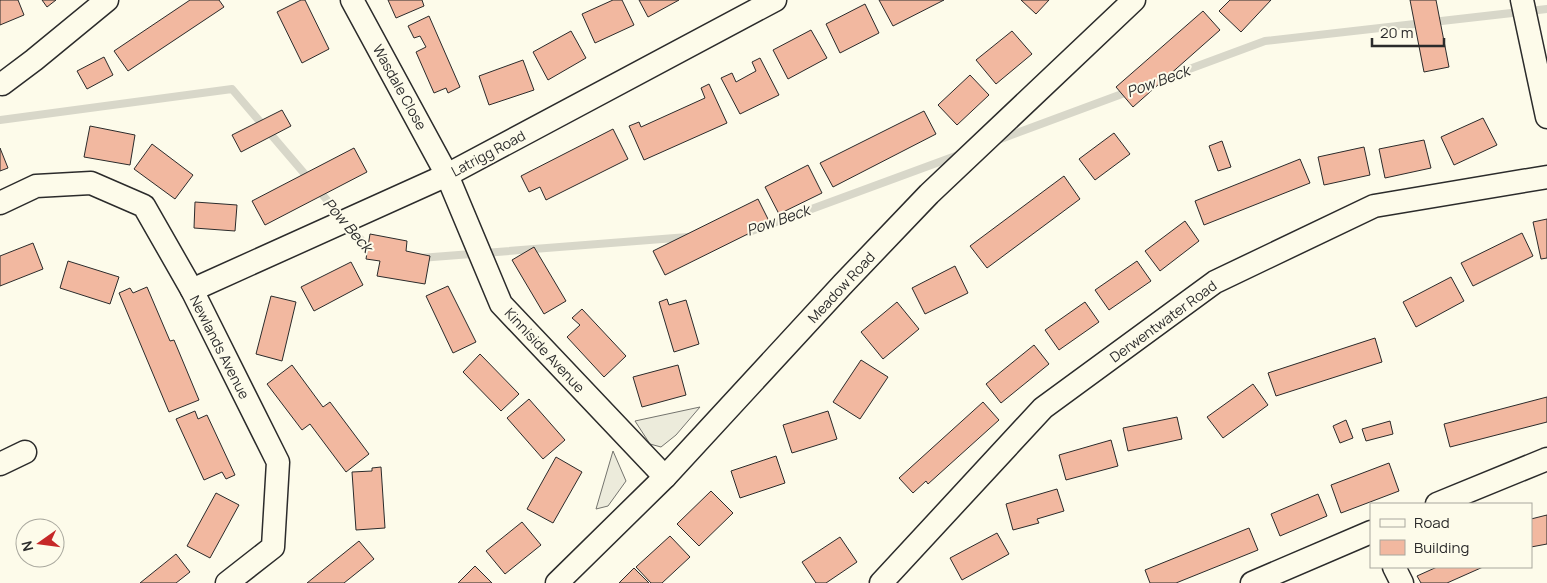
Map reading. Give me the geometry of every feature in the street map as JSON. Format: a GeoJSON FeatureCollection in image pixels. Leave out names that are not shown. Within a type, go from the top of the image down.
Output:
{"type":"FeatureCollection","features":[{"type":"Feature","properties":{"kind":"street"},"geometry":{"type":"LineString","coordinates":[[2,84],[107,0]]}},
{"type":"Feature","properties":{"kind":"street","name":"Wasdale Close"},"geometry":{"type":"LineString","coordinates":[[352,0],[447,175]]}},
{"type":"Feature","properties":{"kind":"street","name":"Latrigg Road"},"geometry":{"type":"LineString","coordinates":[[192,290],[447,175],[776,0]]}},
{"type":"Feature","properties":{"kind":"street","name":"Meadow Road"},"geometry":{"type":"LineString","coordinates":[[557,583],[665,477],[842,284],[929,194],[1134,0]]}},
{"type":"Feature","properties":{"kind":"street"},"geometry":{"type":"LineString","coordinates":[[1522,0],[1547,117]]}},
{"type":"Feature","properties":{"kind":"street","name":"Kinniside Avenue"},"geometry":{"type":"LineString","coordinates":[[447,175],[502,304],[665,477]]}},
{"type":"Feature","properties":{"kind":"street","name":"Derwentwater Road"},"geometry":{"type":"LineString","coordinates":[[881,583],[1043,408],[1215,282],[1374,206],[1547,177]]}},
{"type":"Feature","properties":{"kind":"street","name":"Newlands Avenue"},"geometry":{"type":"LineString","coordinates":[[0,203],[36,186],[91,183],[144,206],[192,290],[278,462],[273,547],[226,583]]}},
{"type":"Feature","properties":{"kind":"street"},"geometry":{"type":"LineString","coordinates":[[0,464],[25,452]]}},
{"type":"Feature","properties":{"kind":"street"},"geometry":{"type":"LineString","coordinates":[[1440,503],[1547,459]]}},
{"type":"Feature","properties":{"kind":"street"},"geometry":{"type":"LineString","coordinates":[[1252,583],[1370,532]]}},
{"type":"Feature","properties":{"kind":"street"},"geometry":{"type":"LineString","coordinates":[[1394,568],[1402,583]]}},
{"type":"Feature","properties":{"kind":"shaded area"},"geometry":{"type":"Polygon","coordinates":[[[700,407],[676,435],[661,447],[650,444],[635,421],[700,407]]]}},
{"type":"Feature","properties":{"kind":"shaded area"},"geometry":{"type":"Polygon","coordinates":[[[613,451],[626,481],[608,506],[596,509],[613,451]]]}},
{"type":"Feature","properties":{"kind":"building"},"geometry":{"type":"Polygon","coordinates":[[[0,0],[18,0],[24,15],[0,25],[0,0]]]}},
{"type":"Feature","properties":{"kind":"building"},"geometry":{"type":"Polygon","coordinates":[[[42,0],[56,0],[47,7],[42,0]]]}},
{"type":"Feature","properties":{"kind":"building"},"geometry":{"type":"Polygon","coordinates":[[[190,0],[219,0],[224,7],[128,71],[114,51],[190,0]]]}},
{"type":"Feature","properties":{"kind":"building"},"geometry":{"type":"Polygon","coordinates":[[[301,0],[305,0],[329,49],[302,63],[277,12],[301,0]]]}},
{"type":"Feature","properties":{"kind":"building"},"geometry":{"type":"Polygon","coordinates":[[[388,0],[422,0],[424,6],[396,18],[388,0]]]}},
{"type":"Feature","properties":{"kind":"building"},"geometry":{"type":"Polygon","coordinates":[[[613,0],[622,0],[634,25],[595,43],[582,14],[613,0]]]}},
{"type":"Feature","properties":{"kind":"building"},"geometry":{"type":"Polygon","coordinates":[[[639,0],[679,0],[648,17],[639,0]]]}},
{"type":"Feature","properties":{"kind":"building"},"geometry":{"type":"Polygon","coordinates":[[[879,0],[944,0],[893,26],[879,0]]]}},
{"type":"Feature","properties":{"kind":"building"},"geometry":{"type":"Polygon","coordinates":[[[1021,0],[1049,0],[1036,14],[1021,0]]]}},
{"type":"Feature","properties":{"kind":"building"},"geometry":{"type":"Polygon","coordinates":[[[1230,0],[1271,0],[1241,32],[1219,11],[1230,0]]]}},
{"type":"Feature","properties":{"kind":"building"},"geometry":{"type":"Polygon","coordinates":[[[1410,0],[1436,0],[1449,67],[1424,72],[1410,0]]]}},
{"type":"Feature","properties":{"kind":"building"},"geometry":{"type":"Polygon","coordinates":[[[865,4],[879,33],[840,53],[826,24],[865,4]]]}},
{"type":"Feature","properties":{"kind":"building"},"geometry":{"type":"Polygon","coordinates":[[[1203,11],[1220,30],[1133,107],[1116,87],[1203,11]]]}},
{"type":"Feature","properties":{"kind":"building"},"geometry":{"type":"Polygon","coordinates":[[[429,16],[460,87],[448,93],[446,88],[434,93],[416,52],[426,47],[420,36],[414,38],[408,26],[429,16]]]}},
{"type":"Feature","properties":{"kind":"building"},"geometry":{"type":"Polygon","coordinates":[[[811,30],[827,58],[788,79],[773,50],[811,30]]]}},
{"type":"Feature","properties":{"kind":"building"},"geometry":{"type":"Polygon","coordinates":[[[571,31],[586,58],[548,80],[533,52],[571,31]]]}},
{"type":"Feature","properties":{"kind":"building"},"geometry":{"type":"Polygon","coordinates":[[[1012,31],[1032,54],[996,84],[976,60],[1012,31]]]}},
{"type":"Feature","properties":{"kind":"building"},"geometry":{"type":"Polygon","coordinates":[[[104,57],[113,75],[87,89],[77,71],[104,57]]]}},
{"type":"Feature","properties":{"kind":"building"},"geometry":{"type":"Polygon","coordinates":[[[760,58],[779,95],[740,114],[721,78],[732,73],[736,82],[756,71],[752,62],[760,58]]]}},
{"type":"Feature","properties":{"kind":"building"},"geometry":{"type":"Polygon","coordinates":[[[523,60],[534,90],[489,105],[479,76],[523,60]]]}},
{"type":"Feature","properties":{"kind":"building"},"geometry":{"type":"Polygon","coordinates":[[[970,75],[989,95],[957,125],[938,105],[970,75]]]}},
{"type":"Feature","properties":{"kind":"building"},"geometry":{"type":"Polygon","coordinates":[[[709,84],[727,123],[644,160],[629,126],[639,122],[641,127],[705,98],[701,88],[709,84]]]}},
{"type":"Feature","properties":{"kind":"building"},"geometry":{"type":"Polygon","coordinates":[[[282,110],[291,126],[241,152],[232,135],[282,110]]]}},
{"type":"Feature","properties":{"kind":"building"},"geometry":{"type":"Polygon","coordinates":[[[924,111],[936,134],[833,187],[820,163],[924,111]]]}},
{"type":"Feature","properties":{"kind":"building"},"geometry":{"type":"Polygon","coordinates":[[[1483,118],[1497,145],[1454,165],[1441,137],[1483,118]]]}},
{"type":"Feature","properties":{"kind":"building"},"geometry":{"type":"Polygon","coordinates":[[[90,126],[135,135],[130,165],[84,157],[90,126]]]}},
{"type":"Feature","properties":{"kind":"building"},"geometry":{"type":"Polygon","coordinates":[[[613,129],[628,159],[546,200],[540,187],[529,192],[521,176],[613,129]]]}},
{"type":"Feature","properties":{"kind":"building"},"geometry":{"type":"Polygon","coordinates":[[[1114,133],[1130,154],[1095,180],[1079,159],[1114,133]]]}},
{"type":"Feature","properties":{"kind":"building"},"geometry":{"type":"Polygon","coordinates":[[[1424,140],[1431,168],[1385,178],[1379,149],[1424,140]]]}},
{"type":"Feature","properties":{"kind":"building"},"geometry":{"type":"Polygon","coordinates":[[[1222,141],[1231,167],[1218,171],[1209,146],[1222,141]]]}},
{"type":"Feature","properties":{"kind":"building"},"geometry":{"type":"Polygon","coordinates":[[[152,144],[193,175],[175,199],[134,169],[152,144]]]}},
{"type":"Feature","properties":{"kind":"building"},"geometry":{"type":"Polygon","coordinates":[[[1364,147],[1370,175],[1324,185],[1318,157],[1364,147]]]}},
{"type":"Feature","properties":{"kind":"building"},"geometry":{"type":"Polygon","coordinates":[[[0,148],[8,168],[0,171],[0,148]]]}},
{"type":"Feature","properties":{"kind":"building"},"geometry":{"type":"Polygon","coordinates":[[[354,148],[367,172],[265,225],[252,201],[354,148]]]}},
{"type":"Feature","properties":{"kind":"building"},"geometry":{"type":"Polygon","coordinates":[[[1300,159],[1310,183],[1204,225],[1195,201],[1300,159]]]}},
{"type":"Feature","properties":{"kind":"building"},"geometry":{"type":"Polygon","coordinates":[[[808,165],[822,193],[779,214],[765,187],[808,165]]]}},
{"type":"Feature","properties":{"kind":"building"},"geometry":{"type":"Polygon","coordinates":[[[1064,176],[1080,199],[987,268],[970,246],[1064,176]]]}},
{"type":"Feature","properties":{"kind":"building"},"geometry":{"type":"Polygon","coordinates":[[[758,199],[770,223],[665,275],[653,251],[758,199]]]}},
{"type":"Feature","properties":{"kind":"building"},"geometry":{"type":"Polygon","coordinates":[[[195,202],[237,205],[235,231],[194,228],[195,202]]]}},
{"type":"Feature","properties":{"kind":"building"},"geometry":{"type":"Polygon","coordinates":[[[1547,219],[1547,258],[1541,259],[1533,222],[1547,219]]]}},
{"type":"Feature","properties":{"kind":"building"},"geometry":{"type":"Polygon","coordinates":[[[1185,221],[1199,241],[1160,271],[1145,251],[1185,221]]]}},
{"type":"Feature","properties":{"kind":"building"},"geometry":{"type":"Polygon","coordinates":[[[1522,233],[1533,256],[1473,286],[1461,263],[1522,233]]]}},
{"type":"Feature","properties":{"kind":"building"},"geometry":{"type":"Polygon","coordinates":[[[370,234],[407,241],[406,251],[430,256],[425,284],[377,276],[380,261],[366,259],[370,234]]]}},
{"type":"Feature","properties":{"kind":"building"},"geometry":{"type":"Polygon","coordinates":[[[33,243],[43,269],[0,286],[0,256],[33,243]]]}},
{"type":"Feature","properties":{"kind":"building"},"geometry":{"type":"Polygon","coordinates":[[[534,247],[566,301],[544,314],[512,260],[534,247]]]}},
{"type":"Feature","properties":{"kind":"building"},"geometry":{"type":"Polygon","coordinates":[[[68,261],[119,277],[110,304],[60,288],[68,261]]]}},
{"type":"Feature","properties":{"kind":"building"},"geometry":{"type":"Polygon","coordinates":[[[1137,261],[1151,281],[1109,310],[1095,290],[1137,261]]]}},
{"type":"Feature","properties":{"kind":"building"},"geometry":{"type":"Polygon","coordinates":[[[351,262],[363,285],[314,311],[301,287],[351,262]]]}},
{"type":"Feature","properties":{"kind":"building"},"geometry":{"type":"Polygon","coordinates":[[[955,266],[968,293],[925,314],[912,288],[955,266]]]}},
{"type":"Feature","properties":{"kind":"building"},"geometry":{"type":"Polygon","coordinates":[[[1451,277],[1464,301],[1416,327],[1403,302],[1451,277]]]}},
{"type":"Feature","properties":{"kind":"building"},"geometry":{"type":"Polygon","coordinates":[[[448,286],[476,342],[453,353],[426,296],[448,286]]]}},
{"type":"Feature","properties":{"kind":"building"},"geometry":{"type":"Polygon","coordinates":[[[147,287],[170,341],[174,340],[199,400],[169,412],[119,293],[130,288],[133,293],[147,287]]]}},
{"type":"Feature","properties":{"kind":"building"},"geometry":{"type":"Polygon","coordinates":[[[271,296],[296,302],[282,361],[256,354],[271,296]]]}},
{"type":"Feature","properties":{"kind":"building"},"geometry":{"type":"Polygon","coordinates":[[[667,299],[669,305],[686,300],[699,344],[674,352],[659,302],[667,299]]]}},
{"type":"Feature","properties":{"kind":"building"},"geometry":{"type":"Polygon","coordinates":[[[897,302],[919,329],[883,359],[861,332],[897,302]]]}},
{"type":"Feature","properties":{"kind":"building"},"geometry":{"type":"Polygon","coordinates":[[[1085,302],[1099,322],[1059,350],[1045,330],[1085,302]]]}},
{"type":"Feature","properties":{"kind":"building"},"geometry":{"type":"Polygon","coordinates":[[[582,309],[626,356],[604,377],[567,337],[580,325],[572,318],[582,309]]]}},
{"type":"Feature","properties":{"kind":"building"},"geometry":{"type":"Polygon","coordinates":[[[1375,338],[1382,362],[1276,396],[1268,373],[1375,338]]]}},
{"type":"Feature","properties":{"kind":"building"},"geometry":{"type":"Polygon","coordinates":[[[1034,345],[1049,364],[1001,403],[986,384],[1034,345]]]}},
{"type":"Feature","properties":{"kind":"building"},"geometry":{"type":"Polygon","coordinates":[[[480,354],[519,394],[501,411],[463,372],[480,354]]]}},
{"type":"Feature","properties":{"kind":"building"},"geometry":{"type":"Polygon","coordinates":[[[861,360],[888,377],[860,419],[833,402],[861,360]]]}},
{"type":"Feature","properties":{"kind":"building"},"geometry":{"type":"Polygon","coordinates":[[[292,365],[323,407],[330,402],[369,454],[346,472],[310,424],[302,430],[267,384],[292,365]]]}},
{"type":"Feature","properties":{"kind":"building"},"geometry":{"type":"Polygon","coordinates":[[[678,365],[686,395],[642,407],[633,377],[678,365]]]}},
{"type":"Feature","properties":{"kind":"building"},"geometry":{"type":"Polygon","coordinates":[[[1253,384],[1268,405],[1223,438],[1207,417],[1253,384]]]}},
{"type":"Feature","properties":{"kind":"building"},"geometry":{"type":"Polygon","coordinates":[[[1547,397],[1547,422],[1450,447],[1444,424],[1547,397]]]}},
{"type":"Feature","properties":{"kind":"building"},"geometry":{"type":"Polygon","coordinates":[[[529,399],[565,440],[543,459],[507,418],[529,399]]]}},
{"type":"Feature","properties":{"kind":"building"},"geometry":{"type":"Polygon","coordinates":[[[983,402],[999,420],[928,484],[926,481],[913,493],[899,478],[983,402]]]}},
{"type":"Feature","properties":{"kind":"building"},"geometry":{"type":"Polygon","coordinates":[[[195,411],[198,419],[207,415],[235,475],[226,479],[222,472],[204,480],[176,419],[195,411]]]}},
{"type":"Feature","properties":{"kind":"building"},"geometry":{"type":"Polygon","coordinates":[[[828,411],[837,439],[792,453],[783,425],[828,411]]]}},
{"type":"Feature","properties":{"kind":"building"},"geometry":{"type":"Polygon","coordinates":[[[1177,417],[1182,439],[1128,451],[1123,428],[1177,417]]]}},
{"type":"Feature","properties":{"kind":"building"},"geometry":{"type":"Polygon","coordinates":[[[1346,420],[1353,438],[1340,443],[1333,426],[1346,420]]]}},
{"type":"Feature","properties":{"kind":"building"},"geometry":{"type":"Polygon","coordinates":[[[1390,421],[1393,434],[1366,441],[1362,429],[1390,421]]]}},
{"type":"Feature","properties":{"kind":"building"},"geometry":{"type":"Polygon","coordinates":[[[1111,440],[1118,466],[1066,480],[1059,455],[1111,440]]]}},
{"type":"Feature","properties":{"kind":"building"},"geometry":{"type":"Polygon","coordinates":[[[776,456],[785,483],[740,498],[731,471],[776,456]]]}},
{"type":"Feature","properties":{"kind":"building"},"geometry":{"type":"Polygon","coordinates":[[[556,457],[582,472],[553,523],[527,509],[556,457]]]}},
{"type":"Feature","properties":{"kind":"building"},"geometry":{"type":"Polygon","coordinates":[[[1389,463],[1399,491],[1341,513],[1331,485],[1389,463]]]}},
{"type":"Feature","properties":{"kind":"building"},"geometry":{"type":"Polygon","coordinates":[[[381,467],[385,528],[356,530],[352,472],[372,471],[372,468],[381,467]]]}},
{"type":"Feature","properties":{"kind":"building"},"geometry":{"type":"Polygon","coordinates":[[[1057,489],[1064,511],[1037,519],[1039,523],[1013,530],[1006,504],[1057,489]]]}},
{"type":"Feature","properties":{"kind":"building"},"geometry":{"type":"Polygon","coordinates":[[[711,491],[733,513],[699,546],[677,524],[711,491]]]}},
{"type":"Feature","properties":{"kind":"building"},"geometry":{"type":"Polygon","coordinates":[[[216,493],[239,505],[210,558],[187,546],[216,493]]]}},
{"type":"Feature","properties":{"kind":"building"},"geometry":{"type":"Polygon","coordinates":[[[1318,494],[1327,516],[1280,536],[1271,514],[1318,494]]]}},
{"type":"Feature","properties":{"kind":"building"},"geometry":{"type":"Polygon","coordinates":[[[1547,515],[1547,544],[1532,547],[1532,519],[1547,515]]]}},
{"type":"Feature","properties":{"kind":"building"},"geometry":{"type":"Polygon","coordinates":[[[522,522],[541,545],[505,574],[486,551],[522,522]]]}},
{"type":"Feature","properties":{"kind":"building"},"geometry":{"type":"Polygon","coordinates":[[[1249,528],[1258,550],[1176,583],[1150,583],[1145,570],[1249,528]]]}},
{"type":"Feature","properties":{"kind":"building"},"geometry":{"type":"Polygon","coordinates":[[[997,533],[1009,554],[962,580],[950,558],[997,533]]]}},
{"type":"Feature","properties":{"kind":"building"},"geometry":{"type":"Polygon","coordinates":[[[670,536],[690,557],[662,583],[651,583],[636,567],[670,536]]]}},
{"type":"Feature","properties":{"kind":"building"},"geometry":{"type":"Polygon","coordinates":[[[840,537],[857,562],[826,583],[816,583],[802,562],[840,537]]]}},
{"type":"Feature","properties":{"kind":"building"},"geometry":{"type":"Polygon","coordinates":[[[359,541],[374,559],[344,583],[307,583],[359,541]]]}},
{"type":"Feature","properties":{"kind":"building"},"geometry":{"type":"Polygon","coordinates":[[[176,554],[190,572],[176,583],[140,583],[176,554]]]}},
{"type":"Feature","properties":{"kind":"building"},"geometry":{"type":"Polygon","coordinates":[[[475,566],[492,583],[458,583],[475,566]]]}},
{"type":"Feature","properties":{"kind":"building"},"geometry":{"type":"Polygon","coordinates":[[[634,568],[649,583],[619,583],[634,568]]]}},
{"type":"Feature","properties":{"kind":"building"},"geometry":{"type":"Polygon","coordinates":[[[1435,568],[1481,568],[1447,583],[1421,583],[1417,576],[1435,568]]]}},
{"type":"Feature","properties":{"kind":"waterway","name":"Pow Beck"},"geometry":{"type":"LineString","coordinates":[[1157,81],[1265,41],[1547,9]]}},
{"type":"Feature","properties":{"kind":"waterway","name":"Pow Beck"},"geometry":{"type":"LineString","coordinates":[[0,120],[232,89],[374,255]]}},
{"type":"Feature","properties":{"kind":"waterway","name":"Pow Beck"},"geometry":{"type":"LineString","coordinates":[[998,140],[1130,91]]}},
{"type":"Feature","properties":{"kind":"waterway","name":"Pow Beck"},"geometry":{"type":"LineString","coordinates":[[749,232],[961,154]]}},
{"type":"Feature","properties":{"kind":"waterway","name":"Pow Beck"},"geometry":{"type":"LineString","coordinates":[[420,258],[688,237]]}}]}
